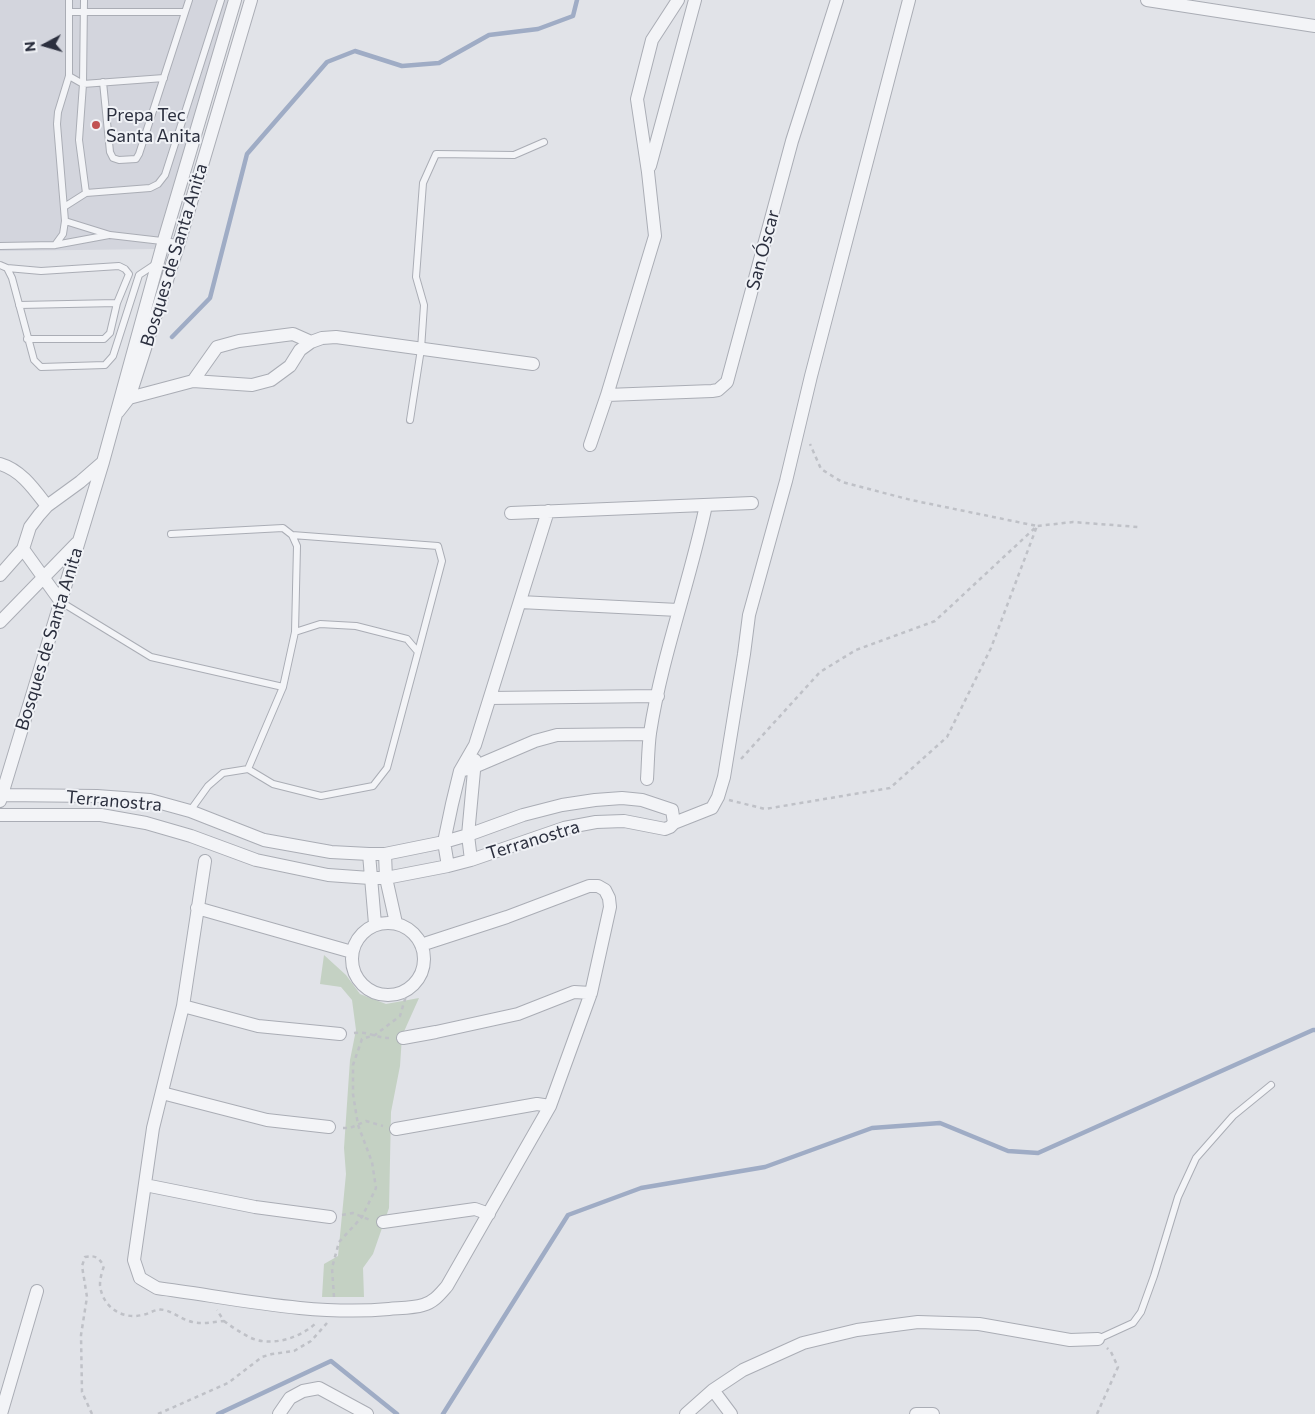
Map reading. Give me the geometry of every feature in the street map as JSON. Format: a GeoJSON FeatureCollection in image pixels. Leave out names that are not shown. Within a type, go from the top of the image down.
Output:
{"type":"FeatureCollection","features":[{"type":"Feature","properties":{"kind":"street"},"geometry":{"type":"LineString","coordinates":[[590,445],[655,236],[637,100],[652,40],[678,0]]}},
{"type":"Feature","properties":{"kind":"street"},"geometry":{"type":"LineString","coordinates":[[648,172],[695,0]]}},
{"type":"Feature","properties":{"kind":"street","name":"San Óscar"},"geometry":{"type":"LineString","coordinates":[[607,395],[712,391],[718,390],[728,382],[792,141],[838,0]]}},
{"type":"Feature","properties":{"kind":"street"},"geometry":{"type":"LineString","coordinates":[[674,823],[712,808],[718,797],[724,777],[744,654],[748,615],[781,500],[909,0]]}},
{"type":"Feature","properties":{"kind":"street"},"geometry":{"type":"LineString","coordinates":[[1147,0],[1315,26]]}},
{"type":"Feature","properties":{"kind":"street"},"geometry":{"type":"LineString","coordinates":[[227,3],[249,6]]}},
{"type":"Feature","properties":{"kind":"street","name":"Bosques de Santa Anita"},"geometry":{"type":"LineString","coordinates":[[125,397],[157,263],[227,3]]}},
{"type":"Feature","properties":{"kind":"street","name":"Bosques de Santa Anita"},"geometry":{"type":"LineString","coordinates":[[1,798],[61,602],[114,418],[125,397],[179,243],[249,6]]}},
{"type":"Feature","properties":{"kind":"street"},"geometry":{"type":"LineString","coordinates":[[193,381],[217,347],[239,341],[293,334],[311,342]]}},
{"type":"Feature","properties":{"kind":"street"},"geometry":{"type":"LineString","coordinates":[[125,397],[193,381],[252,385],[271,380],[290,366],[300,350],[311,342],[322,338],[336,337],[533,364]]}},
{"type":"Feature","properties":{"kind":"street"},"geometry":{"type":"LineString","coordinates":[[0,575],[23,549],[30,527],[47,506],[80,482],[102,462]]}},
{"type":"Feature","properties":{"kind":"street"},"geometry":{"type":"LineString","coordinates":[[0,464],[7,466],[23,477],[47,506]]}},
{"type":"Feature","properties":{"kind":"street"},"geometry":{"type":"LineString","coordinates":[[511,513],[752,503]]}},
{"type":"Feature","properties":{"kind":"street"},"geometry":{"type":"LineString","coordinates":[[647,779],[650,734],[658,696],[678,610],[699,540],[706,505]]}},
{"type":"Feature","properties":{"kind":"street"},"geometry":{"type":"LineString","coordinates":[[448,866],[444,842],[460,771],[475,745],[548,511]]}},
{"type":"Feature","properties":{"kind":"street"},"geometry":{"type":"LineString","coordinates":[[0,622],[79,541]]}},
{"type":"Feature","properties":{"kind":"street"},"geometry":{"type":"LineString","coordinates":[[23,549],[61,602]]}},
{"type":"Feature","properties":{"kind":"street"},"geometry":{"type":"LineString","coordinates":[[520,602],[678,610]]}},
{"type":"Feature","properties":{"kind":"street"},"geometry":{"type":"LineString","coordinates":[[490,698],[658,696]]}},
{"type":"Feature","properties":{"kind":"street"},"geometry":{"type":"LineString","coordinates":[[460,771],[535,741],[557,735],[650,734]]}},
{"type":"Feature","properties":{"kind":"street"},"geometry":{"type":"LineString","coordinates":[[471,860],[468,835],[475,745]]}},
{"type":"Feature","properties":{"kind":"street","name":"Terranostra"},"geometry":{"type":"LineString","coordinates":[[0,815],[101,815],[146,823],[182,833],[256,860],[328,875],[370,878],[386,878],[448,866],[471,860],[546,833],[596,822],[624,821],[665,829],[674,823],[672,810],[642,800],[622,798],[595,800],[562,805],[524,815],[444,842],[385,854],[369,854],[331,852],[264,840],[190,811],[150,800],[97,796],[1,798]]}},
{"type":"Feature","properties":{"kind":"street"},"geometry":{"type":"LineString","coordinates":[[369,854],[375,924]]}},
{"type":"Feature","properties":{"kind":"street"},"geometry":{"type":"LineString","coordinates":[[385,854],[386,878],[396,923]]}},
{"type":"Feature","properties":{"kind":"street"},"geometry":{"type":"LineString","coordinates":[[205,861],[183,1006],[153,1128],[134,1260],[140,1278],[157,1288],[307,1309],[373,1310],[423,1306],[433,1301],[446,1286],[550,1106],[591,993],[610,907],[609,898],[605,890],[598,886],[588,886],[507,917],[421,945]]}},
{"type":"Feature","properties":{"kind":"street"},"geometry":{"type":"LineString","coordinates":[[198,908],[352,952]]}},
{"type":"Feature","properties":{"kind":"street"},"geometry":{"type":"LineString","coordinates":[[396,923],[411,931],[421,945],[424,955],[423,965],[415,982],[408,989],[395,994],[380,995],[367,989],[357,979],[352,966],[352,952],[356,940],[365,930],[375,924],[396,923]]}},
{"type":"Feature","properties":{"kind":"street"},"geometry":{"type":"LineString","coordinates":[[404,1038],[518,1014],[574,992],[591,993]]}},
{"type":"Feature","properties":{"kind":"street"},"geometry":{"type":"LineString","coordinates":[[183,1006],[258,1026],[340,1034]]}},
{"type":"Feature","properties":{"kind":"street"},"geometry":{"type":"LineString","coordinates":[[162,1093],[267,1120],[329,1127]]}},
{"type":"Feature","properties":{"kind":"street"},"geometry":{"type":"LineString","coordinates":[[396,1129],[537,1104],[550,1106]]}},
{"type":"Feature","properties":{"kind":"street"},"geometry":{"type":"LineString","coordinates":[[145,1185],[255,1207],[330,1217]]}},
{"type":"Feature","properties":{"kind":"street"},"geometry":{"type":"LineString","coordinates":[[384,1222],[475,1209],[489,1214]]}},
{"type":"Feature","properties":{"kind":"street"},"geometry":{"type":"LineString","coordinates":[[1,1414],[37,1291]]}},
{"type":"Feature","properties":{"kind":"street"},"geometry":{"type":"LineString","coordinates":[[686,1414],[713,1390],[743,1370],[803,1343],[857,1330],[918,1322],[980,1324],[1070,1340],[1098,1340]]}},
{"type":"Feature","properties":{"kind":"street"},"geometry":{"type":"LineString","coordinates":[[279,1414],[290,1398],[302,1391],[319,1388],[367,1414]]}},
{"type":"Feature","properties":{"kind":"street"},"geometry":{"type":"LineString","coordinates":[[713,1390],[730,1414]]}},
{"type":"Feature","properties":{"kind":"street"},"geometry":{"type":"LineString","coordinates":[[916,1414],[933,1414]]}},
{"type":"Feature","properties":{"kind":"lane"},"geometry":{"type":"LineString","coordinates":[[56,245],[63,234],[65,221],[57,124],[58,112],[69,76],[69,0]]}},
{"type":"Feature","properties":{"kind":"lane"},"geometry":{"type":"LineString","coordinates":[[84,0],[83,84],[79,140],[86,193]]}},
{"type":"Feature","properties":{"kind":"lane"},"geometry":{"type":"LineString","coordinates":[[103,82],[110,152],[113,158],[119,160],[136,159],[189,0]]}},
{"type":"Feature","properties":{"kind":"lane"},"geometry":{"type":"LineString","coordinates":[[64,207],[86,193],[150,188],[158,184],[165,175],[227,3]]}},
{"type":"Feature","properties":{"kind":"lane"},"geometry":{"type":"LineString","coordinates":[[69,12],[185,12]]}},
{"type":"Feature","properties":{"kind":"lane"},"geometry":{"type":"LineString","coordinates":[[69,76],[83,84],[164,78]]}},
{"type":"Feature","properties":{"kind":"lane"},"geometry":{"type":"LineString","coordinates":[[410,420],[421,349],[424,305],[416,277],[423,183],[436,154],[514,155],[544,142]]}},
{"type":"Feature","properties":{"kind":"lane"},"geometry":{"type":"LineString","coordinates":[[65,221],[110,235],[179,243]]}},
{"type":"Feature","properties":{"kind":"lane"},"geometry":{"type":"LineString","coordinates":[[0,246],[56,245],[110,235]]}},
{"type":"Feature","properties":{"kind":"lane"},"geometry":{"type":"LineString","coordinates":[[7,268],[12,278],[34,360],[41,367],[105,365],[113,356],[140,275],[157,263]]}},
{"type":"Feature","properties":{"kind":"lane"},"geometry":{"type":"LineString","coordinates":[[0,265],[7,268],[41,271],[119,266],[129,274],[117,303],[110,333],[104,339],[27,338]]}},
{"type":"Feature","properties":{"kind":"lane"},"geometry":{"type":"LineString","coordinates":[[19,305],[117,303]]}},
{"type":"Feature","properties":{"kind":"lane"},"geometry":{"type":"LineString","coordinates":[[171,534],[283,528],[292,535],[297,546],[295,632],[283,687],[248,770]]}},
{"type":"Feature","properties":{"kind":"lane"},"geometry":{"type":"LineString","coordinates":[[190,811],[208,786],[223,773],[248,770],[273,784],[321,796],[373,786],[387,768],[442,561],[438,546],[292,535]]}},
{"type":"Feature","properties":{"kind":"lane"},"geometry":{"type":"LineString","coordinates":[[61,602],[151,656],[283,687]]}},
{"type":"Feature","properties":{"kind":"lane"},"geometry":{"type":"LineString","coordinates":[[295,632],[320,624],[356,626],[407,639],[418,652]]}},
{"type":"Feature","properties":{"kind":"lane"},"geometry":{"type":"LineString","coordinates":[[1098,1340],[1133,1323],[1141,1312],[1178,1196],[1196,1158],[1233,1116],[1271,1086]]}},
{"type":"Feature","properties":{"kind":"path"},"geometry":{"type":"LineString","coordinates":[[800,423],[821,469],[842,482],[911,500],[1037,526],[1073,522],[1138,527]]}},
{"type":"Feature","properties":{"kind":"path"},"geometry":{"type":"LineString","coordinates":[[724,777],[820,672],[856,650],[935,621],[1037,526]]}},
{"type":"Feature","properties":{"kind":"path"},"geometry":{"type":"LineString","coordinates":[[718,797],[765,809],[890,788],[947,737],[991,648],[1037,526]]}},
{"type":"Feature","properties":{"kind":"path"},"geometry":{"type":"LineString","coordinates":[[340,1034],[365,1032],[383,1038],[404,1038]]}},
{"type":"Feature","properties":{"kind":"path"},"geometry":{"type":"LineString","coordinates":[[329,1127],[350,1128],[366,1121],[396,1129]]}},
{"type":"Feature","properties":{"kind":"path"},"geometry":{"type":"LineString","coordinates":[[330,1217],[353,1213],[372,1221],[384,1222]]}},
{"type":"Feature","properties":{"kind":"path"},"geometry":{"type":"LineString","coordinates":[[92,1414],[82,1392],[81,1335],[88,1297],[82,1266],[85,1257],[93,1256],[99,1258],[104,1266],[100,1285],[104,1297],[110,1307],[120,1314],[143,1315],[162,1309],[193,1322],[224,1321]]}},
{"type":"Feature","properties":{"kind":"path"},"geometry":{"type":"LineString","coordinates":[[206,1294],[224,1321],[252,1339],[272,1341],[288,1339],[309,1330],[318,1321],[335,1310]]}},
{"type":"Feature","properties":{"kind":"path"},"geometry":{"type":"LineString","coordinates":[[1097,1414],[1118,1367],[1111,1352],[1098,1340]]}},
{"type":"Feature","properties":{"kind":"shaded area","name":"Prepa Tec Santa Anita"},"geometry":{"type":"Polygon","coordinates":[[[0,0],[228,0],[156,249],[0,251],[0,0]]]}},
{"type":"Feature","properties":{"kind":"green space"},"geometry":{"type":"Polygon","coordinates":[[[324,955],[346,975],[360,994],[386,1004],[419,998],[402,1036],[400,1066],[391,1112],[389,1208],[373,1254],[363,1268],[364,1297],[322,1297],[324,1264],[338,1256],[346,1174],[344,1148],[350,1060],[356,1030],[352,1000],[341,987],[320,984],[324,955]]]}},
{"type":"Feature","properties":{"kind":"waterway"},"geometry":{"type":"LineString","coordinates":[[172,337],[210,298],[247,154],[327,62],[355,51],[402,66],[439,63],[489,35],[538,29],[573,16],[577,0]]}},
{"type":"Feature","properties":{"kind":"waterway"},"geometry":{"type":"LineString","coordinates":[[443,1414],[568,1215],[641,1188],[765,1167],[872,1128],[940,1123],[1008,1151],[1038,1153],[1315,1030]]}},
{"type":"Feature","properties":{"kind":"waterway"},"geometry":{"type":"LineString","coordinates":[[218,1414],[331,1361],[397,1414]]}},
{"type":"Feature","properties":{"kind":"place","name":"Prepa Tec Santa Anita"},"geometry":{"type":"Point","coordinates":[96,125]}}]}
